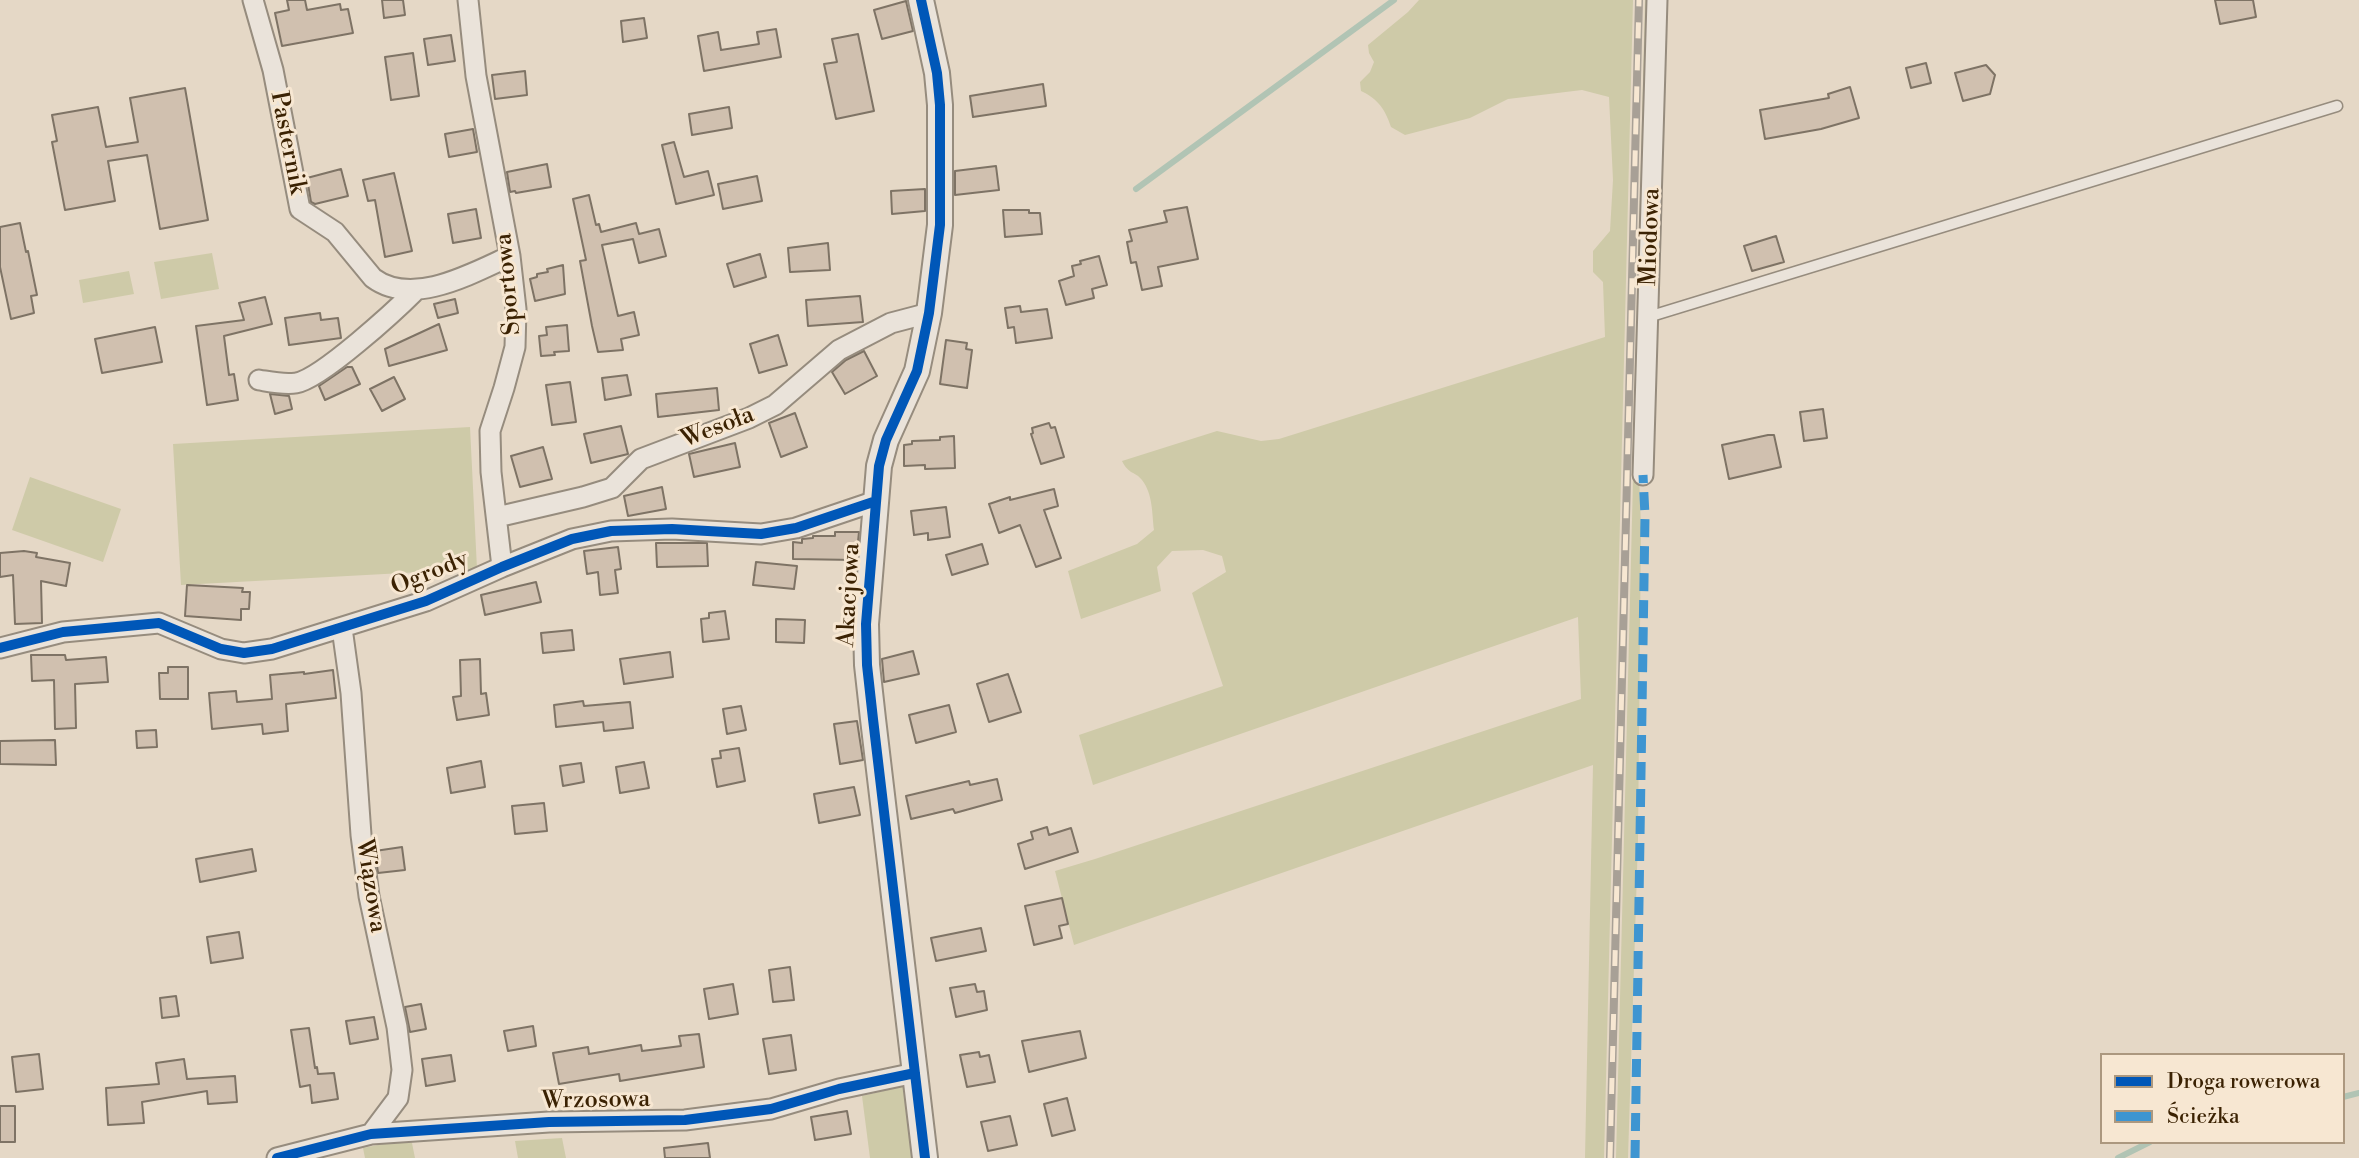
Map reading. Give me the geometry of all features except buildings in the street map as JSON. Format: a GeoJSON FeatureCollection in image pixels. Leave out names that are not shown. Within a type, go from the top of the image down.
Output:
{"type":"FeatureCollection","features":[{"type":"Feature","properties":{"kind":"street","name":"Pasternik"},"geometry":{"type":"LineString","coordinates":[[253,0],[272,70],[300,209],[335,232],[363,267],[380,283],[406,292],[431,288],[510,256]]}},
{"type":"Feature","properties":{"kind":"street","name":"Sportowa"},"geometry":{"type":"LineString","coordinates":[[468,0],[476,76],[510,256],[516,309],[514,347],[505,388],[490,432],[491,472],[502,567]]}},
{"type":"Feature","properties":{"kind":"street","name":"Akacjowa"},"geometry":{"type":"LineString","coordinates":[[921,0],[937,73],[940,105],[940,225],[929,313],[917,371],[886,440],[879,466],[866,624],[867,665],[925,1158]]}},
{"type":"Feature","properties":{"kind":"street","name":"Miodowa"},"geometry":{"type":"LineString","coordinates":[[1643,475],[1657,0]]}},
{"type":"Feature","properties":{"kind":"street"},"geometry":{"type":"LineString","coordinates":[[259,380],[299,383],[316,374],[374,329],[416,290]]}},
{"type":"Feature","properties":{"kind":"street","name":"Wesoła"},"geometry":{"type":"LineString","coordinates":[[497,517],[583,498],[612,488],[641,459],[749,418],[775,404],[839,350],[891,323],[929,313]]}},
{"type":"Feature","properties":{"kind":"street","name":"Ogrody"},"geometry":{"type":"LineString","coordinates":[[0,648],[63,632],[159,623],[221,649],[244,653],[272,649],[426,601],[572,539],[611,531],[672,529],[761,534],[796,528],[876,501]]}},
{"type":"Feature","properties":{"kind":"street","name":"Wiązowa"},"geometry":{"type":"LineString","coordinates":[[342,628],[351,693],[366,872],[397,1027],[402,1070],[398,1098],[371,1134]]}},
{"type":"Feature","properties":{"kind":"street","name":"Wrzosowa"},"geometry":{"type":"LineString","coordinates":[[277,1158],[371,1134],[548,1122],[685,1120],[771,1109],[915,1073]]}},
{"type":"Feature","properties":{"kind":"lane"},"geometry":{"type":"LineString","coordinates":[[1648,317],[2337,106]]}},
{"type":"Feature","properties":{"kind":"shaded area"},"geometry":{"type":"Polygon","coordinates":[[[1419,0],[1633,0],[1604,1158],[1585,1158],[1593,765],[1074,945],[1055,871],[1581,699],[1578,617],[1093,785],[1079,735],[1223,686],[1192,593],[1226,572],[1222,556],[1203,550],[1172,551],[1157,567],[1161,591],[1081,619],[1068,571],[1137,544],[1154,530],[1146,486],[1122,461],[1217,431],[1261,441],[1279,439],[1605,337],[1603,282],[1593,272],[1593,251],[1610,231],[1613,180],[1609,97],[1582,90],[1508,99],[1470,118],[1405,135],[1391,127],[1380,105],[1361,91],[1360,82],[1370,72],[1374,62],[1368,45],[1419,0]]]}},
{"type":"Feature","properties":{"kind":"shaded area"},"geometry":{"type":"Polygon","coordinates":[[[1645,0],[1653,0],[1639,474],[1641,527],[1638,839],[1628,1158],[1616,1158],[1645,0]]]}},
{"type":"Feature","properties":{"kind":"shaded area"},"geometry":{"type":"Polygon","coordinates":[[[212,253],[219,289],[161,299],[154,262],[212,253]]]}},
{"type":"Feature","properties":{"kind":"shaded area"},"geometry":{"type":"Polygon","coordinates":[[[129,271],[134,294],[83,303],[79,280],[129,271]]]}},
{"type":"Feature","properties":{"kind":"shaded area"},"geometry":{"type":"Polygon","coordinates":[[[470,427],[477,569],[181,585],[173,444],[470,427]]]}},
{"type":"Feature","properties":{"kind":"shaded area"},"geometry":{"type":"Polygon","coordinates":[[[30,477],[121,509],[103,562],[12,530],[30,477]]]}},
{"type":"Feature","properties":{"kind":"shaded area"},"geometry":{"type":"Polygon","coordinates":[[[904,1086],[912,1158],[870,1158],[862,1096],[904,1086]]]}},
{"type":"Feature","properties":{"kind":"shaded area"},"geometry":{"type":"Polygon","coordinates":[[[562,1138],[566,1158],[518,1158],[515,1141],[562,1138]]]}},
{"type":"Feature","properties":{"kind":"shaded area"},"geometry":{"type":"Polygon","coordinates":[[[388,1143],[412,1143],[415,1158],[365,1158],[363,1148],[388,1143]]]}},
{"type":"Feature","properties":{"kind":"waterway"},"geometry":{"type":"LineString","coordinates":[[1136,189],[1394,0]]}},
{"type":"Feature","properties":{"kind":"waterway"},"geometry":{"type":"LineString","coordinates":[[2345,1096],[2359,1093]]}},
{"type":"Feature","properties":{"kind":"waterway"},"geometry":{"type":"LineString","coordinates":[[2118,1158],[2146,1144]]}},
{"type":"Feature","properties":{"kind":"railway"},"geometry":{"type":"LineString","coordinates":[[1610,1158],[1639,0]]}},
{"type":"Feature","properties":{"kind":"marked path"},"geometry":{"type":"LineString","coordinates":[[1635,1158],[1645,516],[1643,475]]}},
{"type":"Feature","properties":{"kind":"cycle path"},"geometry":{"type":"LineString","coordinates":[[921,0],[937,73],[940,105],[940,225],[929,313],[917,371],[886,440],[879,466],[866,624],[867,665],[925,1158]]}},
{"type":"Feature","properties":{"kind":"cycle path"},"geometry":{"type":"LineString","coordinates":[[0,648],[63,632],[159,623],[221,649],[244,653],[272,649],[426,601],[572,539],[611,531],[672,529],[761,534],[796,528],[876,501]]}},
{"type":"Feature","properties":{"kind":"cycle path"},"geometry":{"type":"LineString","coordinates":[[277,1158],[371,1134],[549,1122],[685,1120],[771,1109],[839,1089],[915,1073]]}}]}
